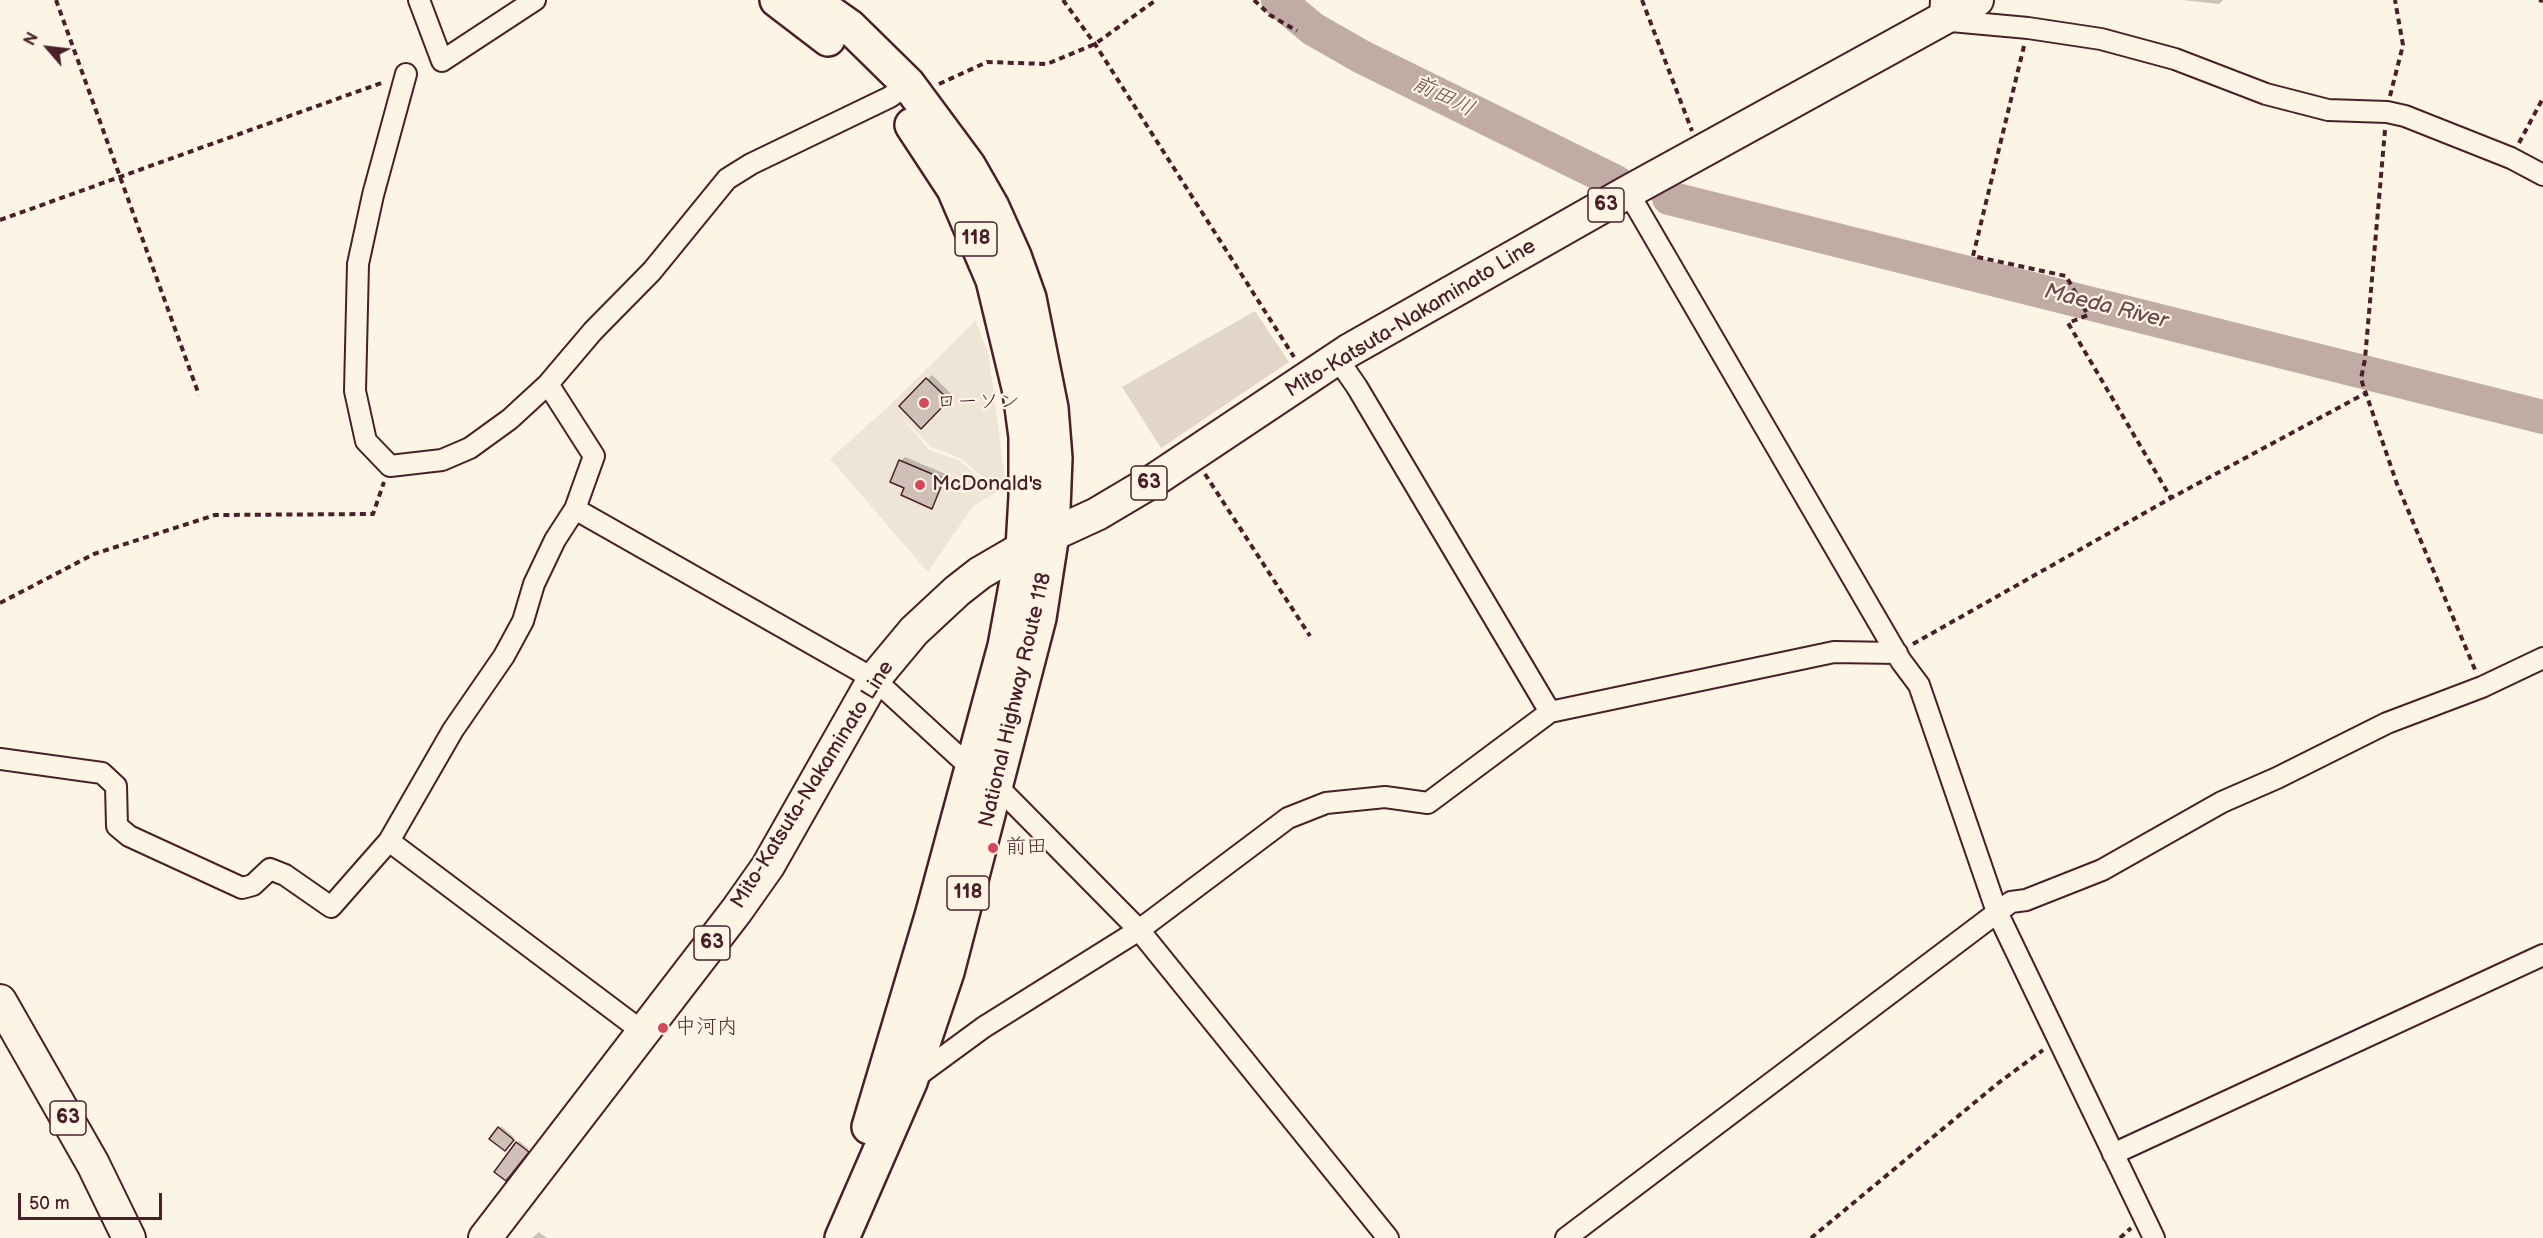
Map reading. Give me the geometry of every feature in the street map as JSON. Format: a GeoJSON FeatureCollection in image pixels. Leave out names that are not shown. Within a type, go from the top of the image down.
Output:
{"type":"FeatureCollection","features":[{"type":"Feature","properties":{"kind":"highway","name":"National Highway Route 118"},"geometry":{"type":"LineString","coordinates":[[777,0],[836,45],[905,92],[925,142],[954,189],[993,280],[1020,392],[1026,437],[1023,548],[985,777],[947,972],[910,1082],[842,1238]]}},
{"type":"Feature","properties":{"kind":"highway","name":"National Highway Route 118"},"geometry":{"type":"LineString","coordinates":[[812,0],[850,27],[968,165],[992,207],[1014,256],[1029,298],[1040,343],[1051,408],[1056,480],[1052,534],[1039,618],[880,1097],[827,1238]]}},
{"type":"Feature","properties":{"kind":"main road","name":"Mito-Katsuta-Nakaminato Line"},"geometry":{"type":"LineString","coordinates":[[485,1238],[768,866],[874,679],[914,631],[941,604],[980,573],[1023,548],[1118,502],[1193,456],[1336,358],[1628,192],[1700,154],[1940,10],[1977,0]]}},
{"type":"Feature","properties":{"kind":"main road","name":"63"},"geometry":{"type":"LineString","coordinates":[[0,1001],[88,1154],[129,1238]]}},
{"type":"Feature","properties":{"kind":"street"},"geometry":{"type":"LineString","coordinates":[[419,0],[441,61],[535,0]]}},
{"type":"Feature","properties":{"kind":"street"},"geometry":{"type":"LineString","coordinates":[[1940,10],[2028,28],[2101,39],[2175,58],[2266,93],[2328,110],[2386,112],[2405,116],[2511,158],[2543,175]]}},
{"type":"Feature","properties":{"kind":"street"},"geometry":{"type":"LineString","coordinates":[[406,74],[373,195],[358,264],[355,391],[366,441],[390,466],[442,460],[470,448],[510,419],[548,384],[593,331],[652,271],[727,179],[751,164],[905,92]]}},
{"type":"Feature","properties":{"kind":"street"},"geometry":{"type":"LineString","coordinates":[[1628,192],[1918,686],[1997,912],[2154,1238]]}},
{"type":"Feature","properties":{"kind":"street"},"geometry":{"type":"LineString","coordinates":[[1336,358],[1357,387],[1550,712]]}},
{"type":"Feature","properties":{"kind":"street"},"geometry":{"type":"LineString","coordinates":[[0,759],[102,773],[116,786],[117,826],[129,836],[242,888],[253,885],[270,869],[285,875],[331,907],[389,840],[453,730],[508,647],[523,621],[534,584],[555,540],[575,509],[594,456],[548,384]]}},
{"type":"Feature","properties":{"kind":"street"},"geometry":{"type":"LineString","coordinates":[[575,509],[874,679],[985,777],[1139,930],[1388,1238]]}},
{"type":"Feature","properties":{"kind":"street"},"geometry":{"type":"LineString","coordinates":[[880,1097],[910,1082],[984,1026],[1139,930],[1288,818],[1326,803],[1385,797],[1428,803],[1550,712],[1834,652],[1897,653]]}},
{"type":"Feature","properties":{"kind":"street"},"geometry":{"type":"LineString","coordinates":[[1566,1238],[2012,902],[2026,900],[2102,870],[2222,802],[2277,778],[2387,723],[2482,687],[2543,658]]}},
{"type":"Feature","properties":{"kind":"street"},"geometry":{"type":"LineString","coordinates":[[389,840],[643,1032]]}},
{"type":"Feature","properties":{"kind":"street"},"geometry":{"type":"LineString","coordinates":[[2114,1154],[2543,955]]}},
{"type":"Feature","properties":{"kind":"path"},"geometry":{"type":"LineString","coordinates":[[56,0],[199,395]]}},
{"type":"Feature","properties":{"kind":"path"},"geometry":{"type":"LineString","coordinates":[[1063,0],[1095,44],[1308,378]]}},
{"type":"Feature","properties":{"kind":"path"},"geometry":{"type":"LineString","coordinates":[[905,92],[987,62],[1047,64],[1095,44],[1156,0]]}},
{"type":"Feature","properties":{"kind":"path"},"geometry":{"type":"LineString","coordinates":[[1254,0],[1270,15],[1297,31]]}},
{"type":"Feature","properties":{"kind":"path"},"geometry":{"type":"LineString","coordinates":[[1642,0],[1700,154]]}},
{"type":"Feature","properties":{"kind":"path"},"geometry":{"type":"LineString","coordinates":[[2395,0],[2403,45],[2386,112],[2365,359],[2361,379],[2364,394],[2397,484],[2482,687]]}},
{"type":"Feature","properties":{"kind":"path"},"geometry":{"type":"LineString","coordinates":[[2028,28],[1973,256],[2066,276],[2088,315],[2068,323],[2171,498]]}},
{"type":"Feature","properties":{"kind":"path"},"geometry":{"type":"LineString","coordinates":[[0,220],[406,74]]}},
{"type":"Feature","properties":{"kind":"path"},"geometry":{"type":"LineString","coordinates":[[2511,158],[2543,98]]}},
{"type":"Feature","properties":{"kind":"path"},"geometry":{"type":"LineString","coordinates":[[1897,653],[2171,498],[2364,394]]}},
{"type":"Feature","properties":{"kind":"path"},"geometry":{"type":"LineString","coordinates":[[1193,456],[1310,636]]}},
{"type":"Feature","properties":{"kind":"path"},"geometry":{"type":"LineString","coordinates":[[0,603],[94,554],[215,514],[373,514],[390,466]]}},
{"type":"Feature","properties":{"kind":"path"},"geometry":{"type":"LineString","coordinates":[[1810,1238],[1997,1084],[2058,1039]]}},
{"type":"Feature","properties":{"kind":"shaded area"},"geometry":{"type":"Polygon","coordinates":[[[1255,311],[1289,362],[1161,448],[1122,387],[1255,311]]]}},
{"type":"Feature","properties":{"kind":"shaded area"},"geometry":{"type":"Polygon","coordinates":[[[976,320],[989,357],[1005,478],[996,488],[960,458],[931,447],[902,417],[929,450],[960,461],[997,492],[973,506],[928,572],[830,459],[891,404],[976,320]]]}},
{"type":"Feature","properties":{"kind":"building","name":"ローソン"},"geometry":{"type":"Polygon","coordinates":[[[926,378],[949,400],[921,429],[899,406],[926,378]]]}},
{"type":"Feature","properties":{"kind":"building","name":"McDonald's"},"geometry":{"type":"Polygon","coordinates":[[[899,460],[944,479],[932,509],[901,495],[904,488],[890,482],[899,460]]]}},
{"type":"Feature","properties":{"kind":"building"},"geometry":{"type":"Polygon","coordinates":[[[498,1127],[514,1140],[505,1151],[489,1139],[498,1127]]]}},
{"type":"Feature","properties":{"kind":"building"},"geometry":{"type":"Polygon","coordinates":[[[516,1142],[529,1152],[506,1181],[494,1172],[516,1142]]]}},
{"type":"Feature","properties":{"kind":"waterway","name":"前田川"},"geometry":{"type":"LineString","coordinates":[[1278,0],[1313,29],[1362,57],[1616,182]]}},
{"type":"Feature","properties":{"kind":"waterway","name":"Maeda River"},"geometry":{"type":"LineString","coordinates":[[1669,198],[2543,417]]}},
{"type":"Feature","properties":{"kind":"place","name":"ローソン"},"geometry":{"type":"Point","coordinates":[924,403]}},
{"type":"Feature","properties":{"kind":"place","name":"McDonald's"},"geometry":{"type":"Point","coordinates":[920,485]}},
{"type":"Feature","properties":{"kind":"place","name":"前田"},"geometry":{"type":"Point","coordinates":[993,848]}},
{"type":"Feature","properties":{"kind":"place","name":"中河内"},"geometry":{"type":"Point","coordinates":[663,1028]}}]}
